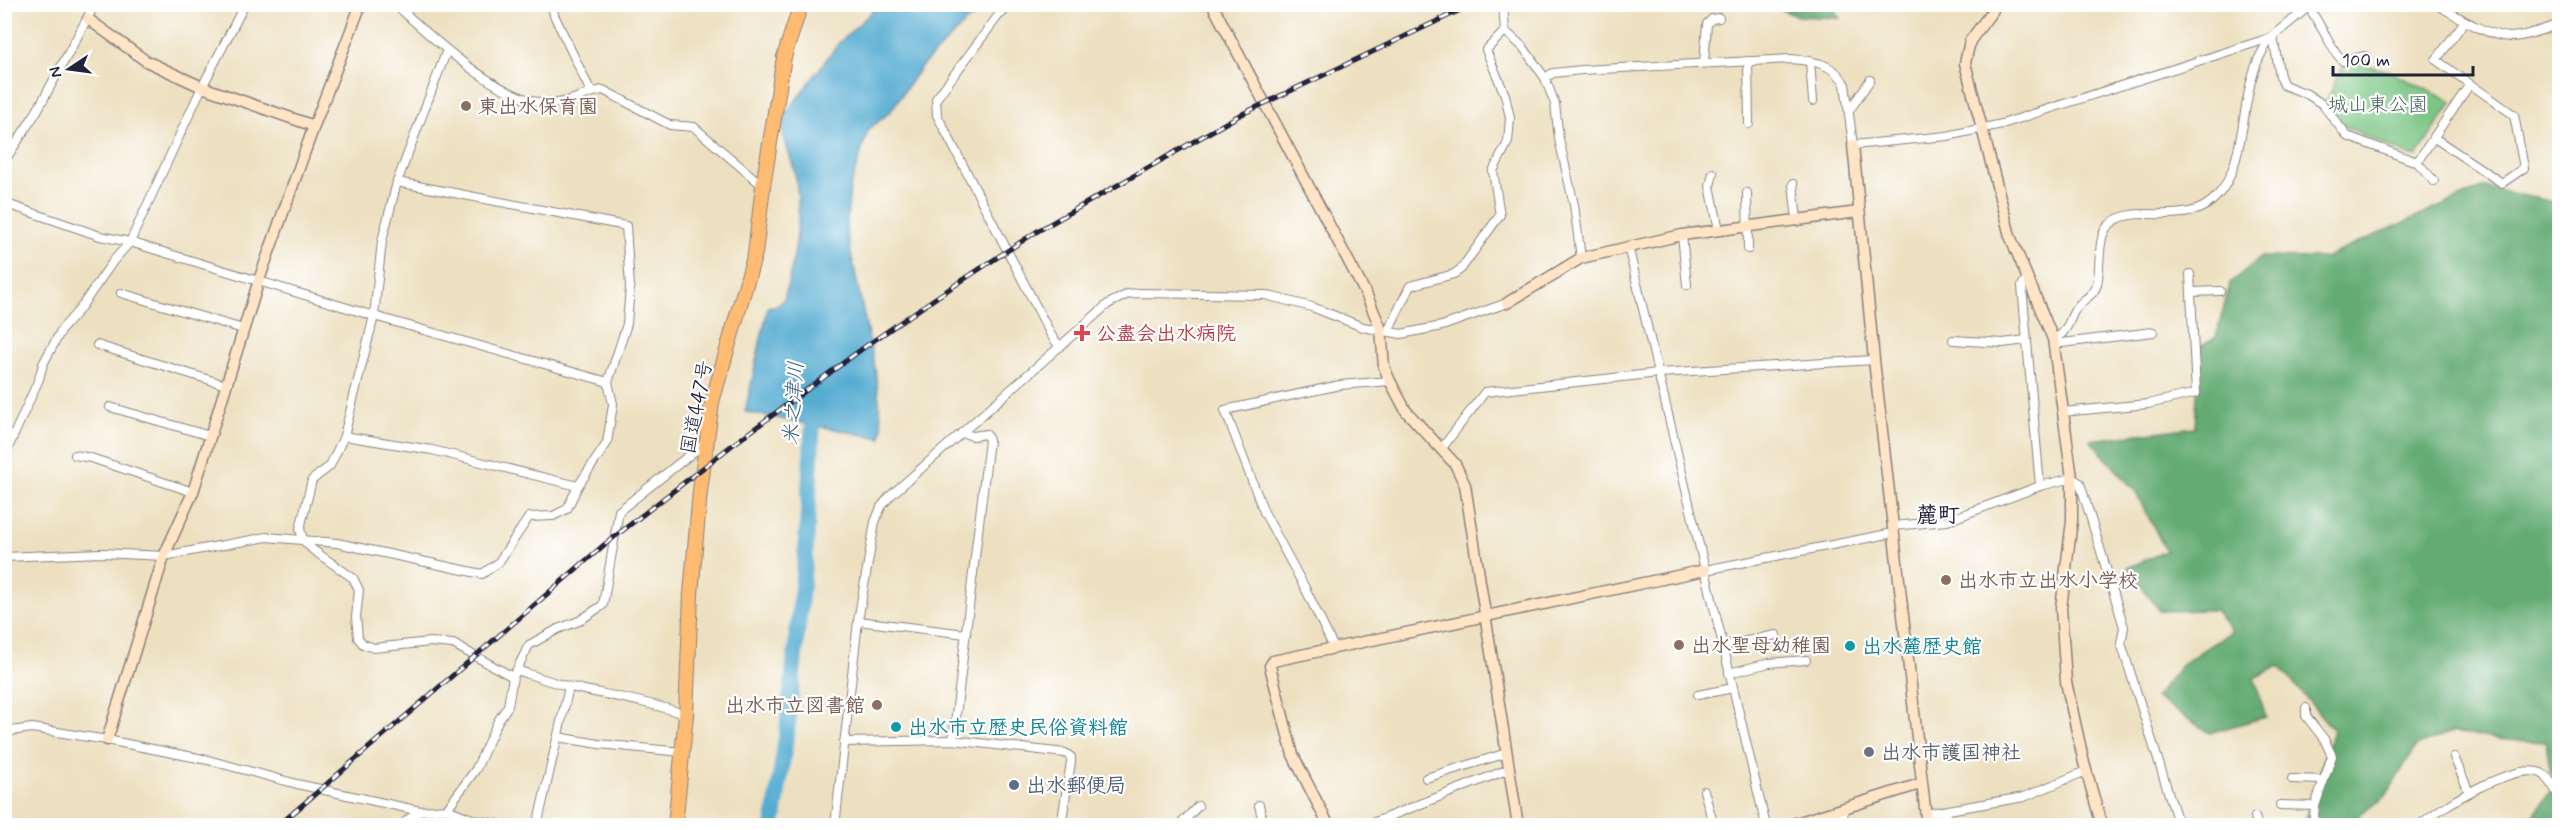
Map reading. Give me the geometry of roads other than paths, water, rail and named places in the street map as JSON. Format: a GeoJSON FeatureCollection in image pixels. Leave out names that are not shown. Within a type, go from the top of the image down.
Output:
{"type":"FeatureCollection","features":[{"type":"Feature","properties":{"kind":"highway","name":"国道447号"},"geometry":{"type":"LineString","coordinates":[[675,825],[686,715],[691,594],[712,402],[755,253],[763,186],[784,57],[801,4]]}},
{"type":"Feature","properties":{"kind":"street"},"geometry":{"type":"LineString","coordinates":[[4,162],[37,111],[96,4]]}},
{"type":"Feature","properties":{"kind":"street"},"geometry":{"type":"LineString","coordinates":[[4,457],[17,424],[39,380],[43,364],[62,329],[130,242],[202,87],[244,4]]}},
{"type":"Feature","properties":{"kind":"street"},"geometry":{"type":"LineString","coordinates":[[107,740],[164,556],[193,492],[259,280],[361,4]]}},
{"type":"Feature","properties":{"kind":"street"},"geometry":{"type":"LineString","coordinates":[[396,4],[447,50],[509,92],[536,102],[558,103],[603,90],[670,125],[694,127],[763,186]]}},
{"type":"Feature","properties":{"kind":"street"},"geometry":{"type":"LineString","coordinates":[[552,4],[554,15],[591,92]]}},
{"type":"Feature","properties":{"kind":"street"},"geometry":{"type":"LineString","coordinates":[[1013,4],[998,16],[936,99],[937,115],[1051,335],[1060,347]]}},
{"type":"Feature","properties":{"kind":"street"},"geometry":{"type":"LineString","coordinates":[[1212,4],[1384,330],[1384,367],[1390,381],[1406,411],[1455,464],[1465,485],[1518,825]]}},
{"type":"Feature","properties":{"kind":"street"},"geometry":{"type":"LineString","coordinates":[[1503,4],[1505,31],[1523,46],[1545,78],[1555,104],[1559,139],[1574,205],[1581,258]]}},
{"type":"Feature","properties":{"kind":"street"},"geometry":{"type":"LineString","coordinates":[[1994,4],[1994,10],[1970,41],[1965,63],[2010,236],[2054,342],[2072,478],[2072,521],[2061,608],[2066,681],[2086,771],[2102,825]]}},
{"type":"Feature","properties":{"kind":"street"},"geometry":{"type":"LineString","coordinates":[[2436,4],[2465,21],[2507,37],[2524,35],[2559,24]]}},
{"type":"Feature","properties":{"kind":"street"},"geometry":{"type":"LineString","coordinates":[[2054,342],[2064,333],[2077,306],[2093,294],[2097,285],[2103,234],[2108,225],[2122,217],[2139,214],[2180,214],[2201,210],[2211,203],[2224,187],[2239,146],[2245,100],[2251,79],[2262,51],[2273,37],[2310,6],[2336,53],[2343,61],[2365,56]]}},
{"type":"Feature","properties":{"kind":"street"},"geometry":{"type":"LineString","coordinates":[[1704,63],[1707,24],[1712,19],[1719,18]]}},
{"type":"Feature","properties":{"kind":"street"},"geometry":{"type":"LineString","coordinates":[[88,19],[146,61],[202,87],[314,126]]}},
{"type":"Feature","properties":{"kind":"street"},"geometry":{"type":"LineString","coordinates":[[2433,137],[2502,183],[2524,168],[2514,115],[2436,60],[2465,21]]}},
{"type":"Feature","properties":{"kind":"street"},"geometry":{"type":"LineString","coordinates":[[1384,330],[1410,286],[1454,274],[1461,269],[1500,215],[1493,171],[1508,142],[1510,118],[1505,94],[1486,50],[1505,31]]}},
{"type":"Feature","properties":{"kind":"street"},"geometry":{"type":"LineString","coordinates":[[1853,145],[1947,136],[1982,129],[2273,37]]}},
{"type":"Feature","properties":{"kind":"street"},"geometry":{"type":"LineString","coordinates":[[2273,37],[2280,76],[2284,85],[2307,94],[2322,105],[2347,136],[2417,162],[2434,181]]}},
{"type":"Feature","properties":{"kind":"street"},"geometry":{"type":"LineString","coordinates":[[447,50],[397,182],[382,241],[374,316],[344,436],[330,466],[312,480],[300,529],[303,540],[313,550],[353,578],[359,590],[356,617],[358,638],[363,644],[374,648],[430,642],[453,644],[515,674],[624,697],[686,715]]}},
{"type":"Feature","properties":{"kind":"street"},"geometry":{"type":"LineString","coordinates":[[1545,78],[1553,73],[1582,70],[1748,61],[1810,61],[1829,66],[1841,76],[1845,84],[1853,145],[1874,360],[1920,784],[1926,820],[1946,811],[2025,797],[2086,771]]}},
{"type":"Feature","properties":{"kind":"street"},"geometry":{"type":"LineString","coordinates":[[1748,61],[1749,124]]}},
{"type":"Feature","properties":{"kind":"street"},"geometry":{"type":"LineString","coordinates":[[1810,61],[1813,101]]}},
{"type":"Feature","properties":{"kind":"street"},"geometry":{"type":"LineString","coordinates":[[1849,111],[1870,81]]}},
{"type":"Feature","properties":{"kind":"street"},"geometry":{"type":"LineString","coordinates":[[2417,162],[2470,84]]}},
{"type":"Feature","properties":{"kind":"street"},"geometry":{"type":"LineString","coordinates":[[1713,173],[1710,186],[1719,230]]}},
{"type":"Feature","properties":{"kind":"street"},"geometry":{"type":"LineString","coordinates":[[4,557],[100,553],[164,556],[267,537],[337,543],[482,574],[498,563],[529,517],[553,516],[567,509],[578,486],[607,443],[613,404],[608,382],[627,324],[630,287],[626,226],[397,182]]}},
{"type":"Feature","properties":{"kind":"street"},"geometry":{"type":"LineString","coordinates":[[1793,184],[1797,220]]}},
{"type":"Feature","properties":{"kind":"street"},"geometry":{"type":"LineString","coordinates":[[1748,193],[1748,249]]}},
{"type":"Feature","properties":{"kind":"street"},"geometry":{"type":"LineString","coordinates":[[4,203],[100,236],[130,242],[374,316],[608,382]]}},
{"type":"Feature","properties":{"kind":"street"},"geometry":{"type":"LineString","coordinates":[[835,825],[858,621],[875,522],[881,507],[890,496],[1108,304],[1128,294],[1140,293],[1265,295],[1312,307],[1363,327],[1401,334],[1442,326],[1507,303],[1581,258],[1682,235],[1858,212]]}},
{"type":"Feature","properties":{"kind":"street"},"geometry":{"type":"LineString","coordinates":[[1682,235],[1687,285]]}},
{"type":"Feature","properties":{"kind":"street"},"geometry":{"type":"LineString","coordinates":[[1628,246],[1766,825]]}},
{"type":"Feature","properties":{"kind":"street"},"geometry":{"type":"LineString","coordinates":[[2062,412],[2148,404],[2196,393],[2190,274]]}},
{"type":"Feature","properties":{"kind":"street"},"geometry":{"type":"LineString","coordinates":[[2027,277],[2022,286],[2040,486]]}},
{"type":"Feature","properties":{"kind":"street"},"geometry":{"type":"LineString","coordinates":[[2191,292],[2220,291]]}},
{"type":"Feature","properties":{"kind":"street"},"geometry":{"type":"LineString","coordinates":[[121,293],[243,329]]}},
{"type":"Feature","properties":{"kind":"street"},"geometry":{"type":"LineString","coordinates":[[2054,342],[2153,332]]}},
{"type":"Feature","properties":{"kind":"street"},"geometry":{"type":"LineString","coordinates":[[1953,340],[2002,343],[2026,340]]}},
{"type":"Feature","properties":{"kind":"street"},"geometry":{"type":"LineString","coordinates":[[97,345],[226,385]]}},
{"type":"Feature","properties":{"kind":"street"},"geometry":{"type":"LineString","coordinates":[[1442,448],[1485,392],[1659,374],[1874,360]]}},
{"type":"Feature","properties":{"kind":"street"},"geometry":{"type":"LineString","coordinates":[[1334,648],[1264,512],[1225,410],[1340,385],[1390,381]]}},
{"type":"Feature","properties":{"kind":"street"},"geometry":{"type":"LineString","coordinates":[[110,407],[210,436]]}},
{"type":"Feature","properties":{"kind":"street"},"geometry":{"type":"LineString","coordinates":[[953,740],[989,440],[986,434],[973,436],[962,433]]}},
{"type":"Feature","properties":{"kind":"street"},"geometry":{"type":"LineString","coordinates":[[344,436],[432,450],[578,486]]}},
{"type":"Feature","properties":{"kind":"street"},"geometry":{"type":"LineString","coordinates":[[447,809],[476,769],[498,721],[508,706],[515,674],[529,645],[558,629],[579,621],[603,605],[619,511],[707,441]]}},
{"type":"Feature","properties":{"kind":"street"},"geometry":{"type":"LineString","coordinates":[[75,455],[91,458],[193,492]]}},
{"type":"Feature","properties":{"kind":"street"},"geometry":{"type":"LineString","coordinates":[[1329,825],[1293,755],[1270,666],[1273,661],[1893,530],[1947,521],[2040,486],[2072,478],[2080,483],[2084,494],[2124,627],[2121,643],[2179,825]]}},
{"type":"Feature","properties":{"kind":"street"},"geometry":{"type":"LineString","coordinates":[[858,621],[966,634]]}},
{"type":"Feature","properties":{"kind":"street"},"geometry":{"type":"LineString","coordinates":[[1723,646],[1776,635]]}},
{"type":"Feature","properties":{"kind":"street"},"geometry":{"type":"LineString","coordinates":[[1730,673],[1769,663],[1806,660]]}},
{"type":"Feature","properties":{"kind":"street"},"geometry":{"type":"LineString","coordinates":[[537,825],[570,687]]}},
{"type":"Feature","properties":{"kind":"street"},"geometry":{"type":"LineString","coordinates":[[1698,695],[1733,688]]}},
{"type":"Feature","properties":{"kind":"street"},"geometry":{"type":"LineString","coordinates":[[2306,708],[2306,716],[2324,739],[2332,756],[2315,806],[2313,825]]}},
{"type":"Feature","properties":{"kind":"street"},"geometry":{"type":"LineString","coordinates":[[4,732],[32,728],[107,740],[208,759],[297,784],[420,811],[447,809],[474,820],[510,825]]}},
{"type":"Feature","properties":{"kind":"street"},"geometry":{"type":"LineString","coordinates":[[558,737],[600,744],[682,752]]}},
{"type":"Feature","properties":{"kind":"street"},"geometry":{"type":"LineString","coordinates":[[844,742],[953,740],[1065,753],[1071,757],[1061,825]]}},
{"type":"Feature","properties":{"kind":"street"},"geometry":{"type":"LineString","coordinates":[[1426,778],[1507,753]]}},
{"type":"Feature","properties":{"kind":"street"},"geometry":{"type":"LineString","coordinates":[[2454,757],[2469,792]]}},
{"type":"Feature","properties":{"kind":"street"},"geometry":{"type":"LineString","coordinates":[[1365,825],[1509,769]]}},
{"type":"Feature","properties":{"kind":"street"},"geometry":{"type":"LineString","coordinates":[[2419,825],[2434,812],[2469,792],[2515,773],[2531,771],[2542,774],[2553,785],[2559,799]]}},
{"type":"Feature","properties":{"kind":"street"},"geometry":{"type":"LineString","coordinates":[[2292,779],[2324,780]]}},
{"type":"Feature","properties":{"kind":"street"},"geometry":{"type":"LineString","coordinates":[[1787,825],[1920,784]]}},
{"type":"Feature","properties":{"kind":"street"},"geometry":{"type":"LineString","coordinates":[[1704,791],[1714,825]]}},
{"type":"Feature","properties":{"kind":"street"},"geometry":{"type":"LineString","coordinates":[[1259,805],[1264,825]]}},
{"type":"Feature","properties":{"kind":"street"},"geometry":{"type":"LineString","coordinates":[[2280,805],[2315,806]]}},
{"type":"Feature","properties":{"kind":"street"},"geometry":{"type":"LineString","coordinates":[[1179,825],[1198,806]]}},
{"type":"Feature","properties":{"kind":"street"},"geometry":{"type":"LineString","coordinates":[[1842,808],[1845,825]]}},
{"type":"Feature","properties":{"kind":"street"},"geometry":{"type":"LineString","coordinates":[[406,825],[406,821],[420,811]]}},
{"type":"Feature","properties":{"kind":"street"},"geometry":{"type":"LineString","coordinates":[[1946,811],[1949,825]]}},
{"type":"Feature","properties":{"kind":"street"},"geometry":{"type":"LineString","coordinates":[[2255,817],[2258,825]]}},
{"type":"Feature","properties":{"kind":"water"},"geometry":{"type":"Polygon","coordinates":[[[879,5],[990,5],[965,23],[920,68],[890,112],[868,130],[850,188],[846,229],[875,368],[882,425],[881,438],[745,412],[768,307],[779,305],[784,299],[797,237],[797,190],[782,119],[838,44],[879,5]]]}},
{"type":"Feature","properties":{"kind":"waterway","name":"米之津川"},"geometry":{"type":"LineString","coordinates":[[773,826],[788,723],[806,547],[814,402]]}},
{"type":"Feature","properties":{"kind":"railway"},"geometry":{"type":"LineString","coordinates":[[278,826],[604,545],[731,446],[866,346],[937,297],[1036,232],[1238,116],[1473,4]]}},
{"type":"Feature","properties":{"kind":"place","name":"東出水保育園"},"geometry":{"type":"Point","coordinates":[466,106]}},
{"type":"Feature","properties":{"kind":"place","name":"公盡会出水病院"},"geometry":{"type":"Point","coordinates":[1082,333]}},
{"type":"Feature","properties":{"kind":"place","name":"出水市立出水小学校"},"geometry":{"type":"Point","coordinates":[1946,580]}},
{"type":"Feature","properties":{"kind":"place","name":"出水聖母幼稚園"},"geometry":{"type":"Point","coordinates":[1679,645]}},
{"type":"Feature","properties":{"kind":"place","name":"出水麓歴史館"},"geometry":{"type":"Point","coordinates":[1850,646]}},
{"type":"Feature","properties":{"kind":"place","name":"出水市立図書館"},"geometry":{"type":"Point","coordinates":[877,705]}},
{"type":"Feature","properties":{"kind":"place","name":"出水市立歴史民俗資料館"},"geometry":{"type":"Point","coordinates":[896,727]}},
{"type":"Feature","properties":{"kind":"place","name":"出水市護国神社"},"geometry":{"type":"Point","coordinates":[1869,752]}},
{"type":"Feature","properties":{"kind":"place","name":"出水郵便局"},"geometry":{"type":"Point","coordinates":[1014,785]}},
{"type":"Feature","properties":{"kind":"district","name":"麓町"},"geometry":{"type":"Point","coordinates":[1938,514]}},
{"type":"Feature","properties":{"kind":"park label","name":"城山東公園"},"geometry":{"type":"Point","coordinates":[2378,104]}}]}
